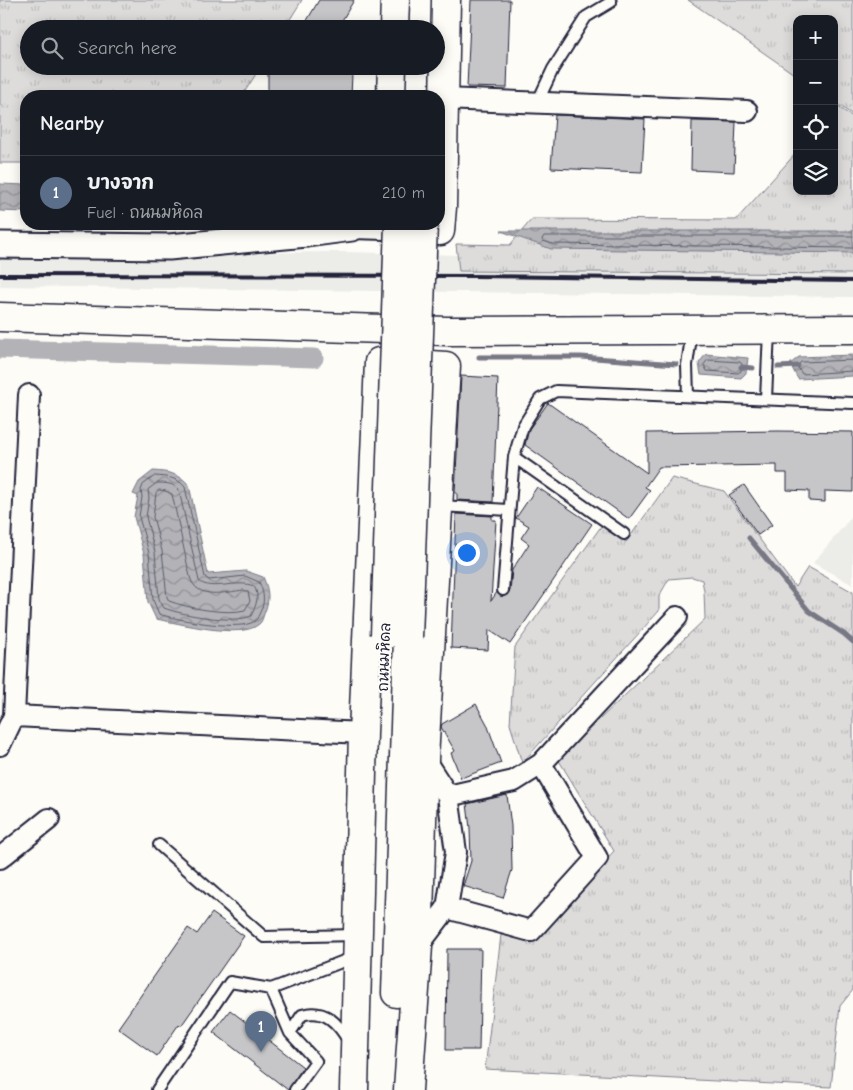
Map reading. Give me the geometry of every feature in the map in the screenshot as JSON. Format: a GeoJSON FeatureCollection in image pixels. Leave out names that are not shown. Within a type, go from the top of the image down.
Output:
{"type":"FeatureCollection","features":[{"type":"Feature","properties":{"kind":"main road"},"geometry":{"type":"LineString","coordinates":[[394,20],[395,0]]}},
{"type":"Feature","properties":{"kind":"main road"},"geometry":{"type":"LineString","coordinates":[[406,20],[407,0]]}},
{"type":"Feature","properties":{"kind":"main road"},"geometry":{"type":"LineString","coordinates":[[431,20],[432,0]]}},
{"type":"Feature","properties":{"kind":"main road"},"geometry":{"type":"LineString","coordinates":[[444,20],[446,0]]}},
{"type":"Feature","properties":{"kind":"main road"},"geometry":{"type":"LineString","coordinates":[[391,90],[392,75]]}},
{"type":"Feature","properties":{"kind":"main road"},"geometry":{"type":"LineString","coordinates":[[404,75],[404,90]]}},
{"type":"Feature","properties":{"kind":"main road"},"geometry":{"type":"LineString","coordinates":[[431,75],[434,90]]}},
{"type":"Feature","properties":{"kind":"main road"},"geometry":{"type":"LineString","coordinates":[[437,90],[438,75]]}},
{"type":"Feature","properties":{"kind":"main road","name":"ถนนมหิดล"},"geometry":{"type":"LineString","coordinates":[[390,230],[397,636],[393,1090]]}},
{"type":"Feature","properties":{"kind":"main road","name":"ถนนมหิดล"},"geometry":{"type":"LineString","coordinates":[[364,1090],[397,636],[433,230]]}},
{"type":"Feature","properties":{"kind":"main road"},"geometry":{"type":"LineString","coordinates":[[0,317],[447,331],[853,329]]}},
{"type":"Feature","properties":{"kind":"main road"},"geometry":{"type":"LineString","coordinates":[[354,1090],[363,733],[380,329]]}},
{"type":"Feature","properties":{"kind":"main road"},"geometry":{"type":"LineString","coordinates":[[408,1090],[418,946],[424,759],[447,331]]}},
{"type":"Feature","properties":{"kind":"main road"},"geometry":{"type":"LineString","coordinates":[[379,362],[446,366]]}},
{"type":"Feature","properties":{"kind":"street"},"geometry":{"type":"LineString","coordinates":[[445,98],[746,112]]}},
{"type":"Feature","properties":{"kind":"street"},"geometry":{"type":"LineString","coordinates":[[0,245],[169,247],[320,230]]}},
{"type":"Feature","properties":{"kind":"street"},"geometry":{"type":"LineString","coordinates":[[0,745],[14,716],[8,679],[29,395]]}},
{"type":"Feature","properties":{"kind":"street"},"geometry":{"type":"LineString","coordinates":[[448,796],[514,781],[541,764],[677,617]]}},
{"type":"Feature","properties":{"kind":"street"},"geometry":{"type":"LineString","coordinates":[[14,716],[363,733]]}},
{"type":"Feature","properties":{"kind":"street"},"geometry":{"type":"LineString","coordinates":[[418,946],[447,908],[456,852],[448,796],[424,759]]}},
{"type":"Feature","properties":{"kind":"street"},"geometry":{"type":"LineString","coordinates":[[447,908],[531,932],[598,858],[541,764]]}},
{"type":"Feature","properties":{"kind":"street"},"geometry":{"type":"LineString","coordinates":[[0,858],[49,819]]}},
{"type":"Feature","properties":{"kind":"lane"},"geometry":{"type":"LineString","coordinates":[[537,103],[553,69],[586,17],[611,2]]}},
{"type":"Feature","properties":{"kind":"lane"},"geometry":{"type":"LineString","coordinates":[[688,396],[687,365],[692,330]]}},
{"type":"Feature","properties":{"kind":"lane"},"geometry":{"type":"LineString","coordinates":[[766,399],[769,330]]}},
{"type":"Feature","properties":{"kind":"lane"},"geometry":{"type":"LineString","coordinates":[[503,590],[514,457],[523,426],[540,399],[556,391],[853,403]]}},
{"type":"Feature","properties":{"kind":"lane"},"geometry":{"type":"LineString","coordinates":[[514,457],[624,534]]}},
{"type":"Feature","properties":{"kind":"lane"},"geometry":{"type":"LineString","coordinates":[[438,506],[509,510]]}},
{"type":"Feature","properties":{"kind":"lane"},"geometry":{"type":"LineString","coordinates":[[160,845],[264,937],[357,946]]}},
{"type":"Feature","properties":{"kind":"lane"},"geometry":{"type":"LineString","coordinates":[[157,1090],[230,982],[271,988],[357,946]]}},
{"type":"Feature","properties":{"kind":"lane"},"geometry":{"type":"LineString","coordinates":[[271,988],[290,1033],[316,1061],[295,1090]]}},
{"type":"Feature","properties":{"kind":"lane"},"geometry":{"type":"LineString","coordinates":[[290,1033],[302,1015],[312,1012],[328,1017],[341,1029],[354,1051]]}},
{"type":"Feature","properties":{"kind":"shaded area"},"geometry":{"type":"Polygon","coordinates":[[[344,252],[853,265],[853,297],[0,286],[0,255],[344,252]]]}},
{"type":"Feature","properties":{"kind":"shaded area"},"geometry":{"type":"Polygon","coordinates":[[[853,515],[853,585],[813,563],[853,515]]]}},
{"type":"Feature","properties":{"kind":"green space"},"geometry":{"type":"Polygon","coordinates":[[[0,0],[302,0],[290,20],[20,20],[20,75],[255,75],[246,90],[20,90],[20,163],[0,163],[0,0]]]}},
{"type":"Feature","properties":{"kind":"green space"},"geometry":{"type":"Polygon","coordinates":[[[688,0],[853,0],[853,115],[838,105],[838,15],[793,15],[793,73],[688,0]]]}},
{"type":"Feature","properties":{"kind":"green space"},"geometry":{"type":"Polygon","coordinates":[[[838,107],[853,117],[853,274],[459,271],[456,244],[510,245],[532,219],[736,220],[793,156],[793,195],[838,195],[838,107]]]}},
{"type":"Feature","properties":{"kind":"green space"},"geometry":{"type":"Polygon","coordinates":[[[672,478],[724,491],[795,587],[808,567],[853,592],[853,990],[840,1006],[831,1087],[485,1069],[501,935],[534,936],[614,851],[558,759],[705,619],[702,580],[692,577],[669,579],[659,596],[659,611],[522,763],[510,724],[515,647],[602,525],[626,542],[672,478]]]}},
{"type":"Feature","properties":{"kind":"water"},"geometry":{"type":"Polygon","coordinates":[[[0,184],[20,185],[20,212],[0,211],[0,184]]]}},
{"type":"Feature","properties":{"kind":"water"},"geometry":{"type":"Polygon","coordinates":[[[501,231],[853,231],[853,253],[551,249],[501,231]]]}},
{"type":"Feature","properties":{"kind":"water"},"geometry":{"type":"Polygon","coordinates":[[[706,354],[748,358],[746,373],[741,378],[701,375],[699,363],[706,354]]]}},
{"type":"Feature","properties":{"kind":"water"},"geometry":{"type":"Polygon","coordinates":[[[853,355],[853,376],[798,379],[790,364],[799,357],[853,355]]]}},
{"type":"Feature","properties":{"kind":"water"},"geometry":{"type":"Polygon","coordinates":[[[153,471],[173,474],[189,485],[208,574],[246,571],[263,577],[267,586],[268,600],[263,618],[259,624],[251,629],[225,631],[156,619],[148,602],[144,554],[134,517],[138,496],[133,494],[139,482],[153,471]]]}},
{"type":"Feature","properties":{"kind":"building"},"geometry":{"type":"Polygon","coordinates":[[[319,0],[354,0],[342,20],[307,20],[319,0]]]}},
{"type":"Feature","properties":{"kind":"building"},"geometry":{"type":"Polygon","coordinates":[[[471,0],[510,0],[507,88],[467,87],[471,0]]]}},
{"type":"Feature","properties":{"kind":"building"},"geometry":{"type":"Polygon","coordinates":[[[268,75],[352,75],[351,90],[268,90],[268,75]]]}},
{"type":"Feature","properties":{"kind":"building"},"geometry":{"type":"Polygon","coordinates":[[[555,115],[645,119],[642,172],[551,168],[555,115]]]}},
{"type":"Feature","properties":{"kind":"building"},"geometry":{"type":"Polygon","coordinates":[[[692,121],[736,122],[734,172],[691,170],[692,121]]]}},
{"type":"Feature","properties":{"kind":"building"},"geometry":{"type":"Polygon","coordinates":[[[461,376],[498,378],[493,502],[457,500],[457,493],[455,493],[461,376]]]}},
{"type":"Feature","properties":{"kind":"building"},"geometry":{"type":"Polygon","coordinates":[[[548,403],[647,473],[647,433],[853,432],[853,492],[825,491],[825,502],[809,501],[809,491],[787,490],[787,473],[777,473],[777,465],[659,467],[645,487],[650,490],[629,519],[525,445],[529,429],[548,403]]]}},
{"type":"Feature","properties":{"kind":"building"},"geometry":{"type":"Polygon","coordinates":[[[744,485],[772,525],[758,535],[729,495],[744,485]]]}},
{"type":"Feature","properties":{"kind":"building"},"geometry":{"type":"Polygon","coordinates":[[[537,487],[592,524],[510,644],[489,630],[488,650],[451,648],[456,514],[492,516],[492,520],[496,520],[491,601],[497,592],[500,596],[505,596],[510,591],[512,570],[529,544],[521,538],[529,526],[516,518],[537,487]]]}},
{"type":"Feature","properties":{"kind":"building"},"geometry":{"type":"Polygon","coordinates":[[[476,704],[487,724],[501,763],[461,778],[451,753],[455,751],[441,727],[442,724],[476,704]]]}},
{"type":"Feature","properties":{"kind":"building"},"geometry":{"type":"Polygon","coordinates":[[[507,795],[511,826],[512,870],[503,898],[463,886],[471,861],[467,804],[507,795]]]}},
{"type":"Feature","properties":{"kind":"building"},"geometry":{"type":"Polygon","coordinates":[[[212,913],[244,936],[181,1026],[179,1024],[157,1056],[118,1028],[188,928],[197,934],[212,913]]]}},
{"type":"Feature","properties":{"kind":"building"},"geometry":{"type":"Polygon","coordinates":[[[447,949],[481,949],[479,1050],[446,1050],[447,949]]]}},
{"type":"Feature","properties":{"kind":"building"},"geometry":{"type":"Polygon","coordinates":[[[230,1010],[303,1067],[288,1090],[213,1032],[230,1010]]]}},
{"type":"Feature","properties":{"kind":"waterway"},"geometry":{"type":"LineString","coordinates":[[0,349],[314,358]]}},
{"type":"Feature","properties":{"kind":"waterway"},"geometry":{"type":"LineString","coordinates":[[479,357],[581,357],[676,364]]}},
{"type":"Feature","properties":{"kind":"waterway"},"geometry":{"type":"LineString","coordinates":[[778,367],[798,366]]}},
{"type":"Feature","properties":{"kind":"waterway"},"geometry":{"type":"LineString","coordinates":[[741,367],[753,368]]}},
{"type":"Feature","properties":{"kind":"waterway"},"geometry":{"type":"LineString","coordinates":[[749,538],[809,611],[853,642]]}},
{"type":"Feature","properties":{"kind":"railway"},"geometry":{"type":"LineString","coordinates":[[0,275],[475,276],[853,281]]}},
{"type":"Feature","properties":{"kind":"place","name":"บางจาก"},"geometry":{"type":"Point","coordinates":[261,1052]}}]}
